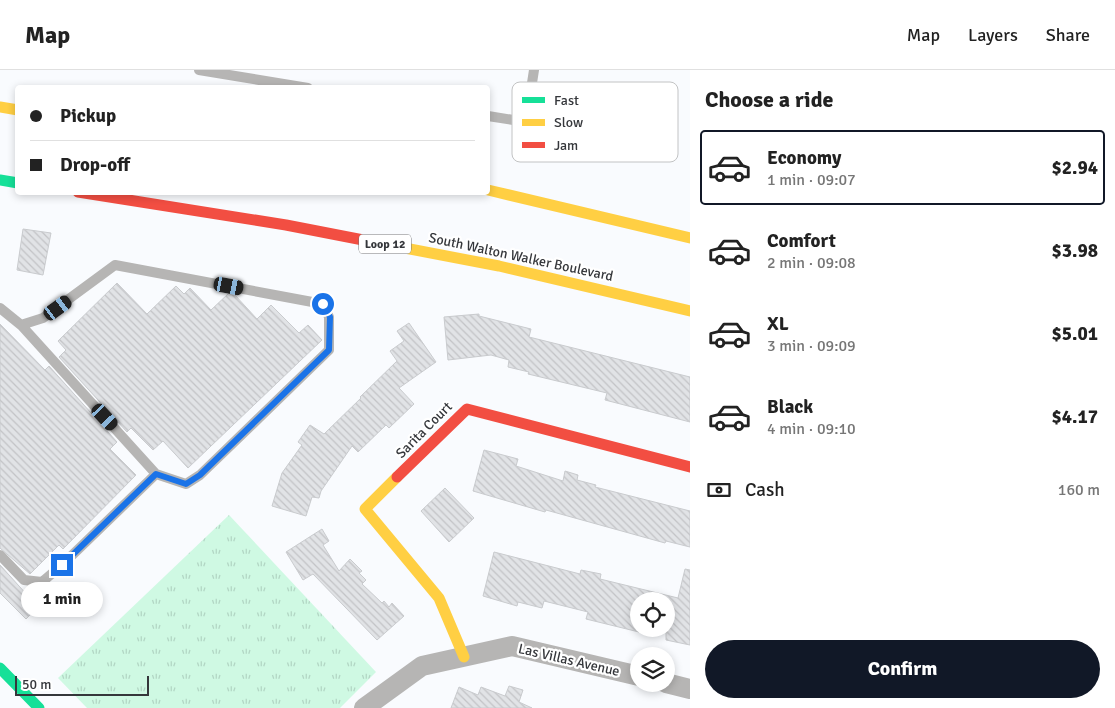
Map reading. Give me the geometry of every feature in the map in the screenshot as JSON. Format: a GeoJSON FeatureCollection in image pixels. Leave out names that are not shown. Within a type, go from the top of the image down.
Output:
{"type":"FeatureCollection","features":[{"type":"Feature","properties":{"kind":"main road"},"geometry":{"type":"LineString","coordinates":[[0,107],[15,110]]}},
{"type":"Feature","properties":{"kind":"main road"},"geometry":{"type":"LineString","coordinates":[[1,180],[15,182]]}},
{"type":"Feature","properties":{"kind":"main road"},"geometry":{"type":"LineString","coordinates":[[490,190],[690,238]]}},
{"type":"Feature","properties":{"kind":"main road","name":"South Walton Walker Boulevard"},"geometry":{"type":"LineString","coordinates":[[97,195],[315,230],[499,266],[690,311]]}},
{"type":"Feature","properties":{"kind":"main road","name":"Sarita Court"},"geometry":{"type":"LineString","coordinates":[[464,657],[439,598],[365,509],[467,408],[690,467]]}},
{"type":"Feature","properties":{"kind":"main road"},"geometry":{"type":"LineString","coordinates":[[0,668],[39,708]]}},
{"type":"Feature","properties":{"kind":"street","name":"Las Villas Avenue"},"geometry":{"type":"LineString","coordinates":[[364,708],[422,666],[512,646],[630,674]]}},
{"type":"Feature","properties":{"kind":"street"},"geometry":{"type":"LineString","coordinates":[[675,685],[690,689]]}},
{"type":"Feature","properties":{"kind":"lane"},"geometry":{"type":"LineString","coordinates":[[199,70],[290,85]]}},
{"type":"Feature","properties":{"kind":"lane"},"geometry":{"type":"LineString","coordinates":[[490,116],[512,120]]}},
{"type":"Feature","properties":{"kind":"lane"},"geometry":{"type":"LineString","coordinates":[[0,192],[1,180]]}},
{"type":"Feature","properties":{"kind":"lane"},"geometry":{"type":"LineString","coordinates":[[0,308],[21,326],[156,474],[186,484],[200,475],[329,350],[330,317],[323,304],[115,265],[43,318],[21,326]]}},
{"type":"Feature","properties":{"kind":"lane"},"geometry":{"type":"LineString","coordinates":[[0,556],[24,580],[42,582],[156,474]]}},
{"type":"Feature","properties":{"kind":"green space"},"geometry":{"type":"Polygon","coordinates":[[[229,515],[376,672],[340,708],[87,708],[58,678],[229,515]]]}},
{"type":"Feature","properties":{"kind":"building"},"geometry":{"type":"Polygon","coordinates":[[[23,229],[51,233],[43,275],[17,270],[23,229]]]}},
{"type":"Feature","properties":{"kind":"building"},"geometry":{"type":"Polygon","coordinates":[[[117,283],[147,314],[176,286],[184,294],[190,288],[211,310],[229,293],[234,294],[257,319],[271,305],[299,333],[308,325],[322,340],[188,468],[163,441],[153,450],[131,428],[127,432],[59,357],[66,350],[58,341],[117,283]]]}},
{"type":"Feature","properties":{"kind":"building"},"geometry":{"type":"Polygon","coordinates":[[[479,314],[479,316],[531,329],[529,337],[690,377],[690,422],[605,400],[607,393],[528,374],[529,372],[508,367],[509,360],[491,355],[448,360],[444,317],[479,314]]]}},
{"type":"Feature","properties":{"kind":"building"},"geometry":{"type":"Polygon","coordinates":[[[409,323],[436,362],[399,388],[414,404],[389,428],[386,425],[358,452],[352,446],[321,491],[319,498],[312,497],[306,516],[272,506],[282,473],[302,445],[298,442],[310,425],[324,434],[397,361],[390,351],[404,341],[397,331],[409,323]]]}},
{"type":"Feature","properties":{"kind":"building"},"geometry":{"type":"Polygon","coordinates":[[[0,324],[45,370],[49,366],[117,442],[110,449],[136,475],[63,549],[59,545],[30,574],[0,548],[0,324]]]}},
{"type":"Feature","properties":{"kind":"building"},"geometry":{"type":"Polygon","coordinates":[[[484,450],[518,459],[516,466],[563,481],[565,471],[578,475],[577,480],[596,485],[595,487],[690,511],[690,547],[666,541],[665,543],[473,491],[484,450]]]}},
{"type":"Feature","properties":{"kind":"building"},"geometry":{"type":"Polygon","coordinates":[[[445,488],[474,518],[449,542],[421,511],[445,488]]]}},
{"type":"Feature","properties":{"kind":"building"},"geometry":{"type":"Polygon","coordinates":[[[322,529],[329,541],[323,545],[339,571],[350,559],[362,571],[359,573],[366,580],[362,584],[382,603],[384,601],[389,607],[392,603],[404,616],[377,640],[313,574],[303,580],[286,552],[322,529]]]}},
{"type":"Feature","properties":{"kind":"building"},"geometry":{"type":"Polygon","coordinates":[[[494,552],[580,574],[581,570],[601,574],[600,579],[653,592],[630,592],[630,630],[586,619],[588,612],[544,601],[542,608],[518,602],[517,606],[483,596],[494,552]]]}},
{"type":"Feature","properties":{"kind":"building"},"geometry":{"type":"Polygon","coordinates":[[[0,565],[38,607],[26,619],[0,593],[0,565]]]}},
{"type":"Feature","properties":{"kind":"building"},"geometry":{"type":"Polygon","coordinates":[[[685,569],[690,570],[690,645],[666,640],[666,637],[675,637],[675,597],[678,598],[685,569]]]}},
{"type":"Feature","properties":{"kind":"building"},"geometry":{"type":"Polygon","coordinates":[[[509,686],[523,690],[519,702],[532,708],[451,708],[459,687],[478,695],[481,687],[505,696],[509,686]]]}},
{"type":"Feature","properties":{"kind":"traffic: fast"},"geometry":{"type":"LineString","coordinates":[[0,180],[15,182]]}},
{"type":"Feature","properties":{"kind":"traffic: fast"},"geometry":{"type":"LineString","coordinates":[[0,668],[39,708]]}},
{"type":"Feature","properties":{"kind":"traffic: slow"},"geometry":{"type":"LineString","coordinates":[[0,107],[15,110]]}},
{"type":"Feature","properties":{"kind":"traffic: slow"},"geometry":{"type":"LineString","coordinates":[[490,190],[690,238]]}},
{"type":"Feature","properties":{"kind":"traffic: slow"},"geometry":{"type":"LineString","coordinates":[[394,246],[499,266],[690,311]]}},
{"type":"Feature","properties":{"kind":"traffic: slow"},"geometry":{"type":"LineString","coordinates":[[397,477],[365,509],[439,598],[464,657]]}},
{"type":"Feature","properties":{"kind":"traffic: jam"},"geometry":{"type":"LineString","coordinates":[[97,195],[286,225],[394,246]]}},
{"type":"Feature","properties":{"kind":"traffic: jam"},"geometry":{"type":"LineString","coordinates":[[397,477],[467,409],[690,467]]}},
{"type":"Feature","properties":{"kind":"route"},"geometry":{"type":"LineString","coordinates":[[62,565],[156,474],[186,484],[200,475],[329,350],[330,317],[323,304]]}}]}
